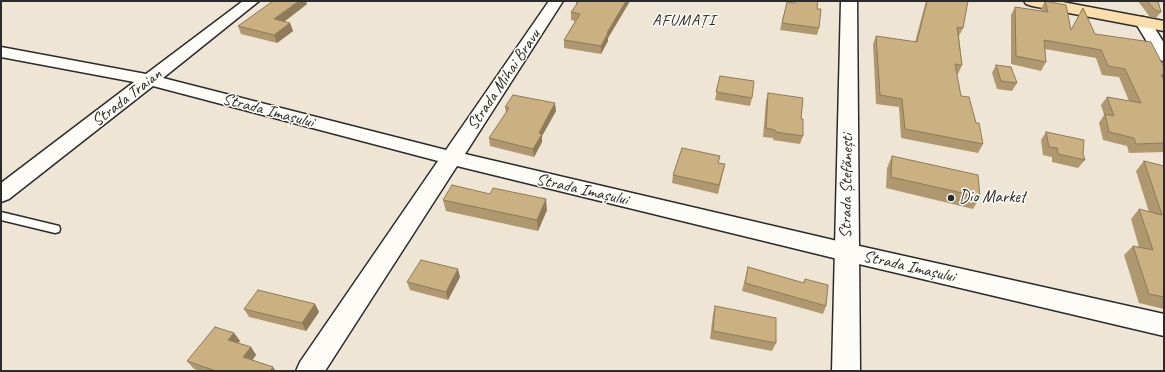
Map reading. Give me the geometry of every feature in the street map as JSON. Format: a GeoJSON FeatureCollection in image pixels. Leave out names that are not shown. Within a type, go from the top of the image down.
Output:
{"type":"FeatureCollection","features":[{"type":"Feature","properties":{"kind":"highway"},"geometry":{"type":"LineString","coordinates":[[1032,1],[1070,5],[1164,26]]}},
{"type":"Feature","properties":{"kind":"main road","name":"Strada Ștefănești"},"geometry":{"type":"LineString","coordinates":[[846,371],[849,1]]}},
{"type":"Feature","properties":{"kind":"street","name":"Strada Traian"},"geometry":{"type":"LineString","coordinates":[[1,194],[252,1]]}},
{"type":"Feature","properties":{"kind":"street","name":"Strada Mihai Bravu"},"geometry":{"type":"LineString","coordinates":[[310,371],[556,1]]}},
{"type":"Feature","properties":{"kind":"street"},"geometry":{"type":"LineString","coordinates":[[1143,22],[1164,56]]}},
{"type":"Feature","properties":{"kind":"street","name":"Strada Imașului"},"geometry":{"type":"LineString","coordinates":[[1,52],[149,80],[451,158],[1164,326]]}},
{"type":"Feature","properties":{"kind":"lane"},"geometry":{"type":"LineString","coordinates":[[1,216],[55,229]]}},
{"type":"Feature","properties":{"kind":"building"},"geometry":{"type":"Polygon","coordinates":[[[273,1],[299,1],[274,19],[290,23],[274,35],[238,26],[273,1]]]}},
{"type":"Feature","properties":{"kind":"building"},"geometry":{"type":"Polygon","coordinates":[[[579,1],[626,1],[601,46],[564,40],[580,14],[571,12],[579,1]]]}},
{"type":"Feature","properties":{"kind":"building"},"geometry":{"type":"Polygon","coordinates":[[[795,1],[818,1],[817,9],[821,9],[819,28],[782,23],[787,2],[795,3],[795,1]]]}},
{"type":"Feature","properties":{"kind":"building"},"geometry":{"type":"Polygon","coordinates":[[[927,1],[968,1],[963,28],[957,27],[962,65],[955,64],[961,96],[969,97],[976,123],[979,123],[983,144],[905,129],[902,99],[880,95],[876,36],[917,42],[927,1]]]}},
{"type":"Feature","properties":{"kind":"building"},"geometry":{"type":"Polygon","coordinates":[[[1045,1],[1066,5],[1071,30],[1083,8],[1095,34],[1151,42],[1164,67],[1164,75],[1161,75],[1164,80],[1164,143],[1136,144],[1134,138],[1109,132],[1105,114],[1114,116],[1107,97],[1141,103],[1125,69],[1108,66],[1101,50],[1044,40],[1046,62],[1016,56],[1015,7],[1048,12],[1045,1]]]}},
{"type":"Feature","properties":{"kind":"building"},"geometry":{"type":"Polygon","coordinates":[[[1147,1],[1158,1],[1161,12],[1155,10],[1147,1]]]}},
{"type":"Feature","properties":{"kind":"building"},"geometry":{"type":"Polygon","coordinates":[[[996,65],[1011,67],[1017,83],[1001,81],[996,65]]]}},
{"type":"Feature","properties":{"kind":"building"},"geometry":{"type":"Polygon","coordinates":[[[720,76],[754,81],[752,98],[716,92],[720,76]]]}},
{"type":"Feature","properties":{"kind":"building"},"geometry":{"type":"Polygon","coordinates":[[[768,93],[803,98],[801,119],[803,119],[803,136],[776,132],[775,130],[766,128],[768,93]]]}},
{"type":"Feature","properties":{"kind":"building"},"geometry":{"type":"Polygon","coordinates":[[[513,95],[555,103],[539,133],[542,134],[533,149],[489,138],[509,108],[505,107],[513,95]]]}},
{"type":"Feature","properties":{"kind":"building"},"geometry":{"type":"Polygon","coordinates":[[[1046,132],[1084,140],[1083,154],[1085,160],[1058,154],[1057,148],[1049,147],[1046,132]]]}},
{"type":"Feature","properties":{"kind":"building"},"geometry":{"type":"Polygon","coordinates":[[[682,148],[720,156],[718,163],[725,164],[719,185],[673,175],[682,148]]]}},
{"type":"Feature","properties":{"kind":"building"},"geometry":{"type":"Polygon","coordinates":[[[892,156],[978,175],[980,197],[891,177],[892,156]]]}},
{"type":"Feature","properties":{"kind":"building"},"geometry":{"type":"Polygon","coordinates":[[[1144,161],[1164,166],[1164,297],[1149,294],[1133,246],[1153,250],[1139,209],[1162,215],[1144,161]]]}},
{"type":"Feature","properties":{"kind":"building"},"geometry":{"type":"Polygon","coordinates":[[[452,185],[490,194],[493,188],[546,199],[537,220],[443,200],[452,185]]]}},
{"type":"Feature","properties":{"kind":"building"},"geometry":{"type":"Polygon","coordinates":[[[421,260],[458,269],[446,292],[407,282],[421,260]]]}},
{"type":"Feature","properties":{"kind":"building"},"geometry":{"type":"Polygon","coordinates":[[[748,267],[804,283],[805,279],[828,285],[826,306],[745,283],[748,267]]]}},
{"type":"Feature","properties":{"kind":"building"},"geometry":{"type":"Polygon","coordinates":[[[258,290],[315,304],[302,323],[244,309],[258,290]]]}},
{"type":"Feature","properties":{"kind":"building"},"geometry":{"type":"Polygon","coordinates":[[[715,306],[776,318],[776,343],[713,331],[715,306]]]}},
{"type":"Feature","properties":{"kind":"building"},"geometry":{"type":"Polygon","coordinates":[[[215,327],[234,333],[228,340],[251,347],[243,357],[273,367],[270,371],[216,371],[187,361],[215,327]]]}},
{"type":"Feature","properties":{"kind":"place","name":"Dio Market"},"geometry":{"type":"Point","coordinates":[951,198]}},
{"type":"Feature","properties":{"kind":"district","name":"AFUMAȚI"},"geometry":{"type":"Point","coordinates":[684,21]}}]}
